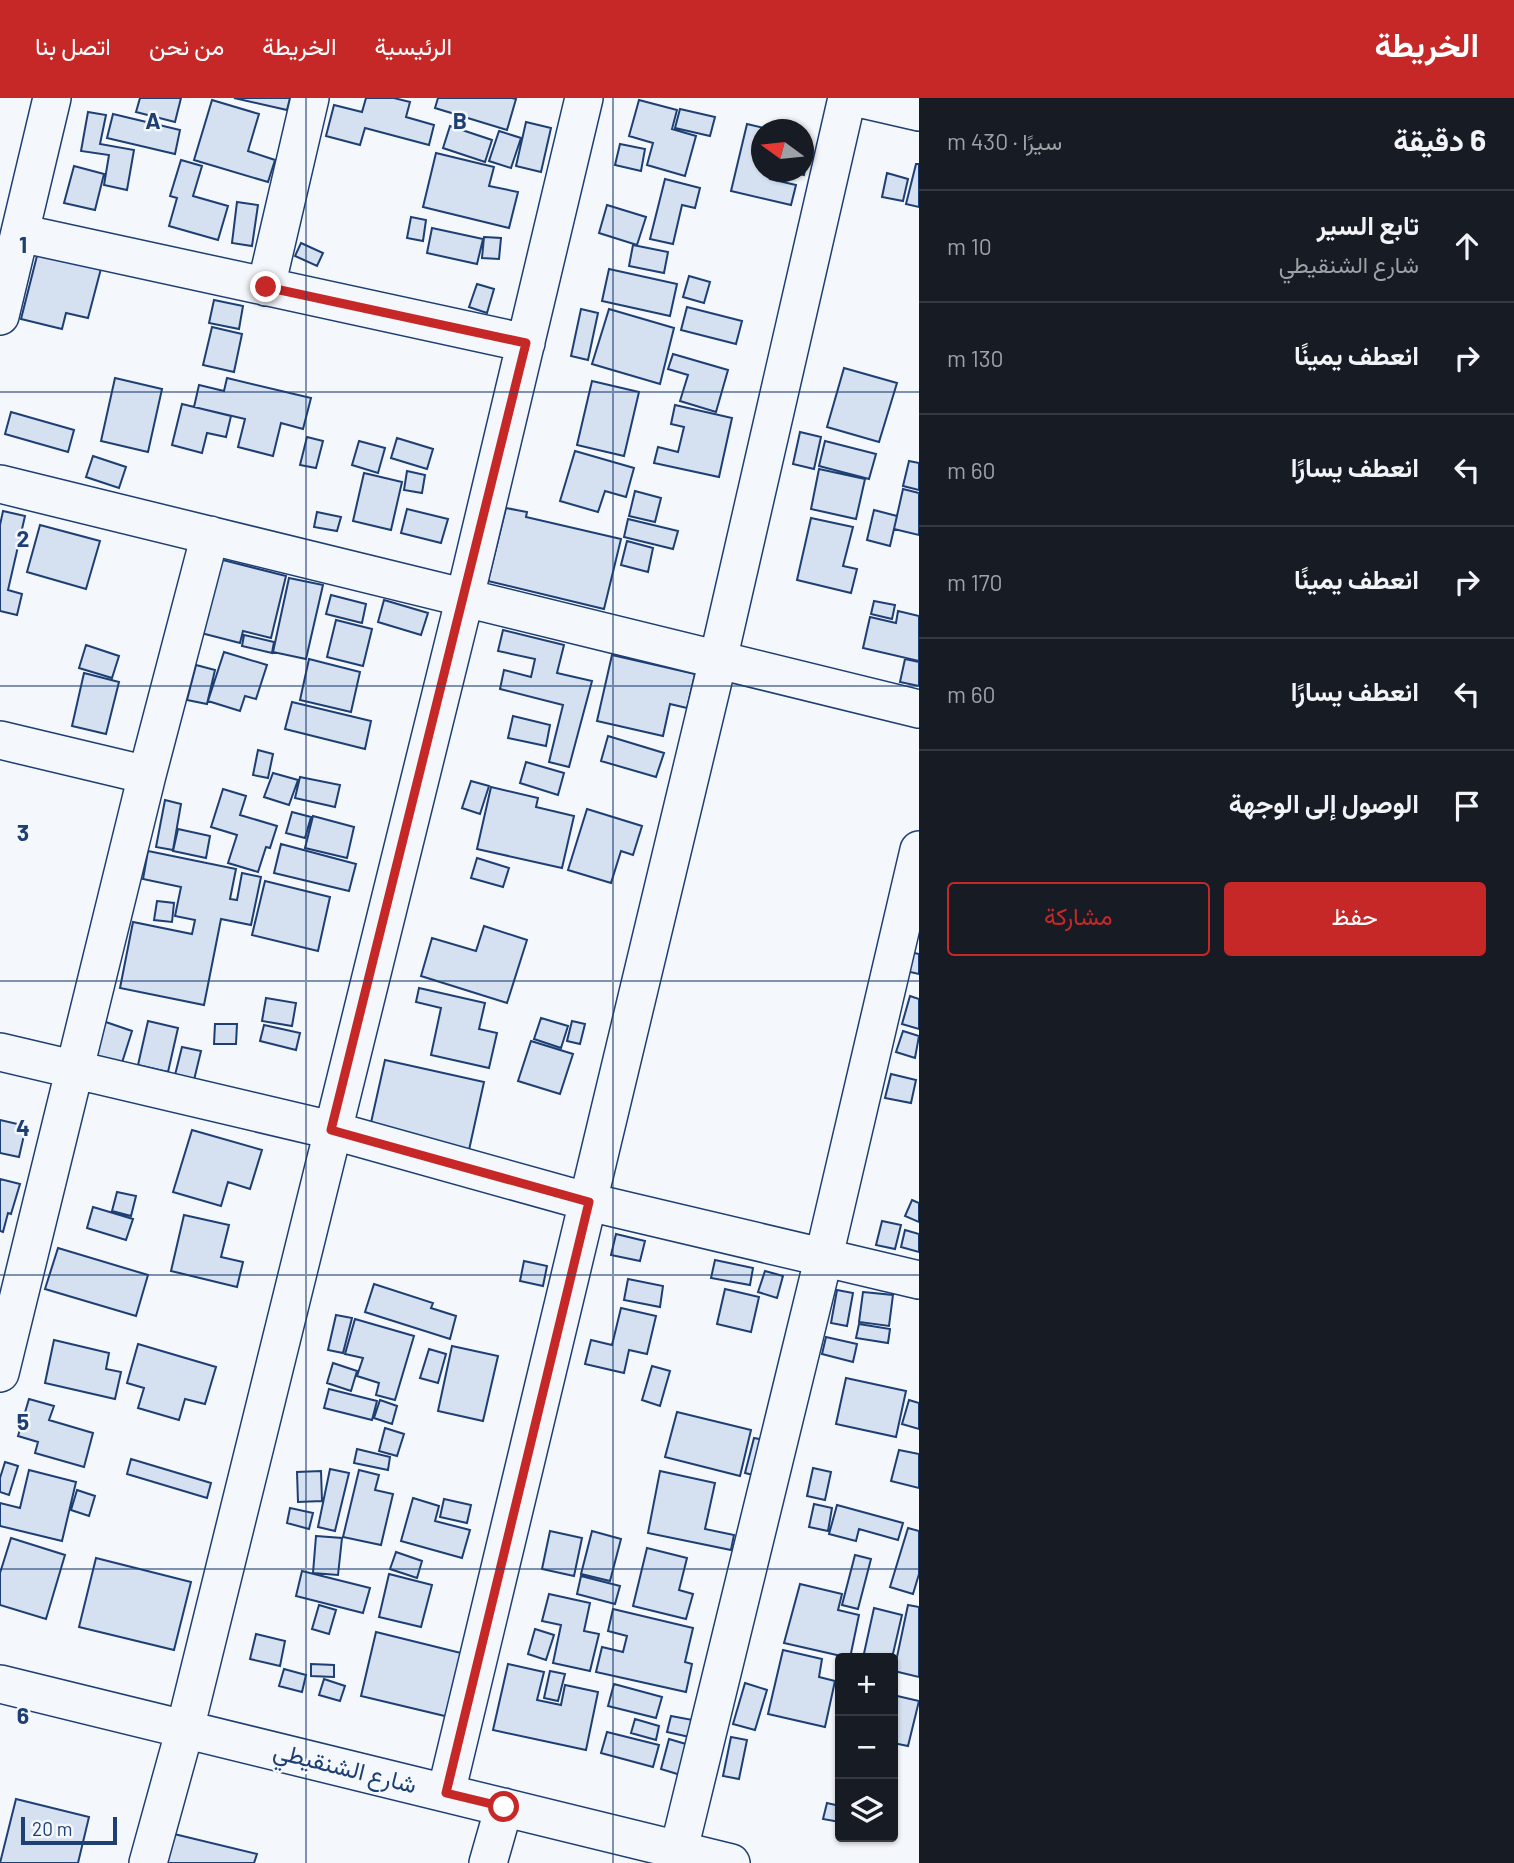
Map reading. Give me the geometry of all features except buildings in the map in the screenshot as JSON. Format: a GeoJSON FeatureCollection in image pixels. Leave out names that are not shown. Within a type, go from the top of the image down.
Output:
{"type":"FeatureCollection","features":[{"type":"Feature","properties":{"kind":"street"},"geometry":{"type":"LineString","coordinates":[[0,316],[52,98]]}},
{"type":"Feature","properties":{"kind":"street"},"geometry":{"type":"LineString","coordinates":[[266,287],[310,98]]}},
{"type":"Feature","properties":{"kind":"street"},"geometry":{"type":"LineString","coordinates":[[148,1863],[184,1729],[465,597],[584,98]]}},
{"type":"Feature","properties":{"kind":"street"},"geometry":{"type":"LineString","coordinates":[[446,1793],[718,660],[847,98]]}},
{"type":"Feature","properties":{"kind":"street"},"geometry":{"type":"LineString","coordinates":[[858,98],[914,106]]}},
{"type":"Feature","properties":{"kind":"street"},"geometry":{"type":"LineString","coordinates":[[20,233],[526,343]]}},
{"type":"Feature","properties":{"kind":"street"},"geometry":{"type":"LineString","coordinates":[[0,484],[919,709]]}},
{"type":"Feature","properties":{"kind":"street"},"geometry":{"type":"LineString","coordinates":[[0,1373],[147,775],[210,535]]}},
{"type":"Feature","properties":{"kind":"street"},"geometry":{"type":"LineString","coordinates":[[0,740],[147,775]]}},
{"type":"Feature","properties":{"kind":"street"},"geometry":{"type":"LineString","coordinates":[[679,1849],[824,1256],[919,850]]}},
{"type":"Feature","properties":{"kind":"street"},"geometry":{"type":"LineString","coordinates":[[0,1052],[331,1130],[589,1202],[919,1280]]}},
{"type":"Feature","properties":{"kind":"street","name":"شارع الشنقيطي"},"geometry":{"type":"LineString","coordinates":[[0,1684],[731,1863]]}},
{"type":"Feature","properties":{"kind":"street"},"geometry":{"type":"LineString","coordinates":[[488,1863],[504,1807]]}},
{"type":"Feature","properties":{"kind":"route"},"geometry":{"type":"LineString","coordinates":[[266,287],[526,343],[331,1130],[589,1202],[446,1793],[504,1807]]}}]}
